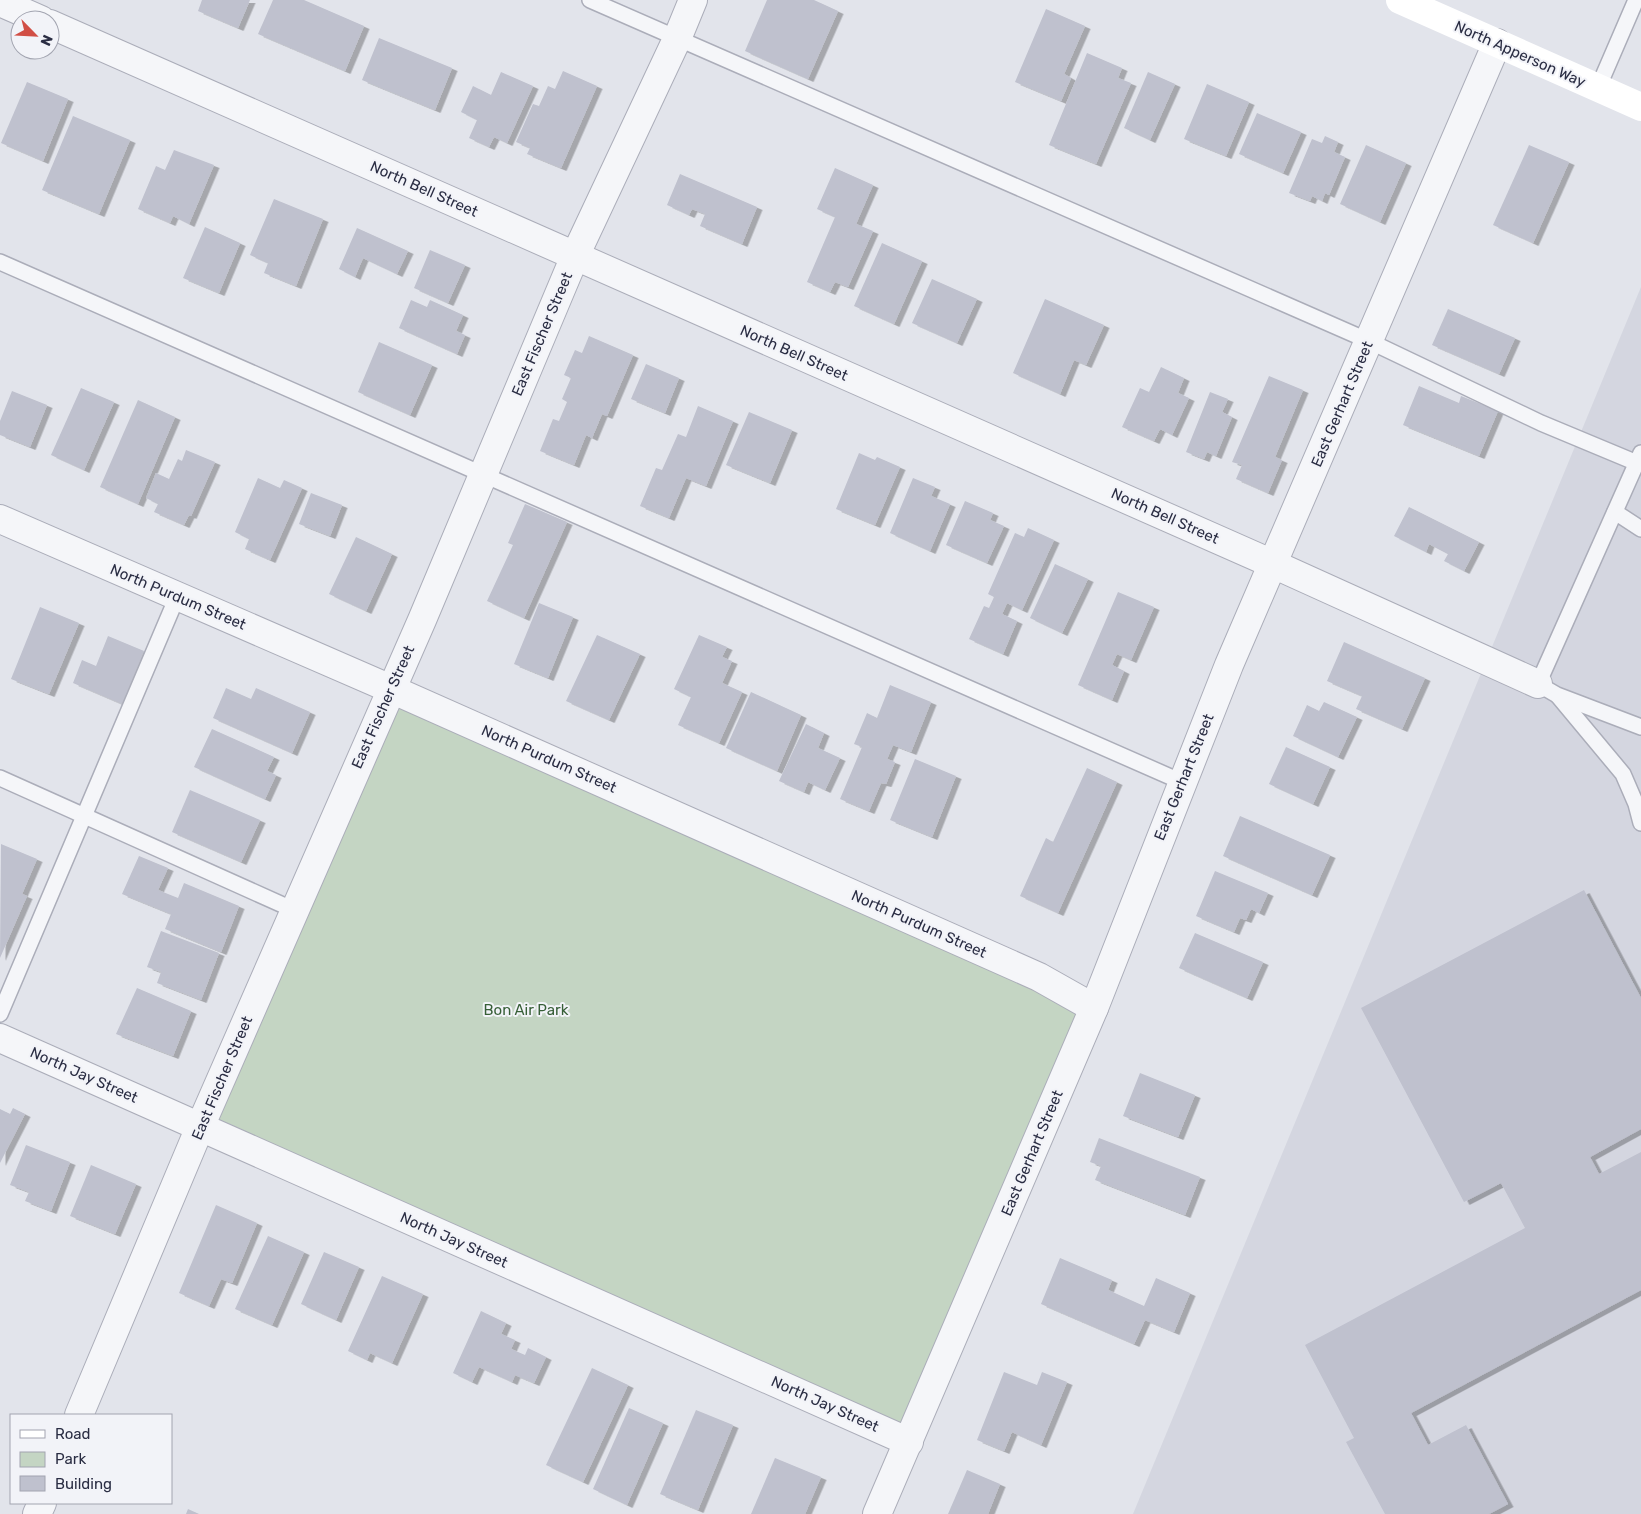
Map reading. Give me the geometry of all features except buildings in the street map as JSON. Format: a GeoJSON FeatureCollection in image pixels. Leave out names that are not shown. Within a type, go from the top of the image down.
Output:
{"type":"FeatureCollection","features":[{"type":"Feature","properties":{"kind":"main road","name":"North Apperson Way"},"geometry":{"type":"LineString","coordinates":[[1400,0],[1641,107]]}},
{"type":"Feature","properties":{"kind":"street","name":"East Fischer Street"},"geometry":{"type":"LineString","coordinates":[[79,1414],[200,1127],[391,689],[575,256],[677,39],[693,0]]}},
{"type":"Feature","properties":{"kind":"street"},"geometry":{"type":"LineString","coordinates":[[0,2],[18,10]]}},
{"type":"Feature","properties":{"kind":"street","name":"North Bell Street"},"geometry":{"type":"LineString","coordinates":[[60,28],[1273,564],[1547,689]]}},
{"type":"Feature","properties":{"kind":"street","name":"East Gerhart Street"},"geometry":{"type":"LineString","coordinates":[[877,1514],[1094,1008],[1182,782],[1273,564],[1497,43]]}},
{"type":"Feature","properties":{"kind":"street","name":"North Purdum Street"},"geometry":{"type":"LineString","coordinates":[[0,519],[391,689],[1039,977],[1094,1008]]}},
{"type":"Feature","properties":{"kind":"street","name":"North Jay Street"},"geometry":{"type":"LineString","coordinates":[[0,1038],[909,1442]]}},
{"type":"Feature","properties":{"kind":"lane"},"geometry":{"type":"LineString","coordinates":[[590,0],[1369,341],[1541,422],[1639,458],[1615,512],[1547,689]]}},
{"type":"Feature","properties":{"kind":"lane"},"geometry":{"type":"LineString","coordinates":[[1598,88],[1636,0]]}},
{"type":"Feature","properties":{"kind":"lane"},"geometry":{"type":"LineString","coordinates":[[0,262],[1182,782]]}},
{"type":"Feature","properties":{"kind":"lane"},"geometry":{"type":"LineString","coordinates":[[1615,512],[1641,529]]}},
{"type":"Feature","properties":{"kind":"lane"},"geometry":{"type":"LineString","coordinates":[[0,1014],[177,597]]}},
{"type":"Feature","properties":{"kind":"lane"},"geometry":{"type":"LineString","coordinates":[[1547,689],[1641,727]]}},
{"type":"Feature","properties":{"kind":"lane"},"geometry":{"type":"LineString","coordinates":[[1547,689],[1623,774],[1636,804],[1641,822]]}},
{"type":"Feature","properties":{"kind":"lane"},"geometry":{"type":"LineString","coordinates":[[0,778],[294,910]]}},
{"type":"Feature","properties":{"kind":"shaded area"},"geometry":{"type":"Polygon","coordinates":[[[1641,287],[1641,1514],[1133,1514],[1641,287]]]}},
{"type":"Feature","properties":{"kind":"green space","name":"Bon Air Park"},"geometry":{"type":"Polygon","coordinates":[[[391,689],[1094,1008],[909,1442],[200,1127],[391,689]]]}}]}
